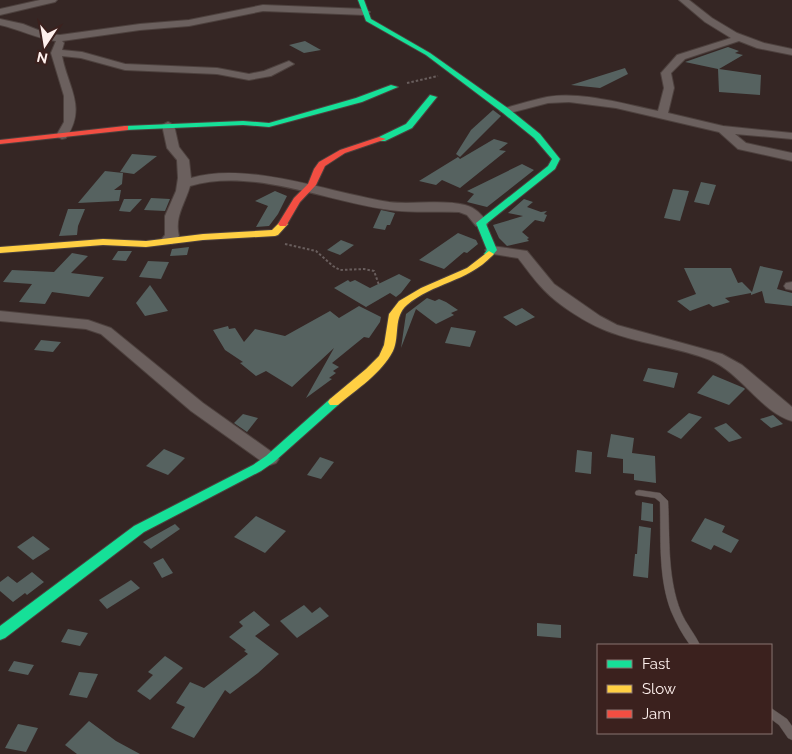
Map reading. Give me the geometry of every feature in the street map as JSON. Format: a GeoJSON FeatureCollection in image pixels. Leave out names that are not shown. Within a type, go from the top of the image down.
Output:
{"type":"FeatureCollection","features":[{"type":"Feature","properties":{"kind":"street"},"geometry":{"type":"LineString","coordinates":[[0,12],[52,0]]}},
{"type":"Feature","properties":{"kind":"street"},"geometry":{"type":"LineString","coordinates":[[361,0],[368,20],[428,54],[506,111],[537,136],[556,159],[552,167],[482,223]]}},
{"type":"Feature","properties":{"kind":"street"},"geometry":{"type":"LineString","coordinates":[[684,0],[716,28],[737,39],[792,52]]}},
{"type":"Feature","properties":{"kind":"street"},"geometry":{"type":"LineString","coordinates":[[0,22],[20,26],[46,37],[60,38],[140,27],[189,23],[263,8],[365,12]]}},
{"type":"Feature","properties":{"kind":"street"},"geometry":{"type":"LineString","coordinates":[[60,38],[56,53],[69,96],[70,122],[62,136]]}},
{"type":"Feature","properties":{"kind":"street"},"geometry":{"type":"LineString","coordinates":[[662,116],[669,86],[669,78],[666,72],[678,60],[737,39]]}},
{"type":"Feature","properties":{"kind":"street"},"geometry":{"type":"LineString","coordinates":[[56,53],[82,55],[115,66],[155,70],[217,71],[249,77],[267,74],[289,64]]}},
{"type":"Feature","properties":{"kind":"street"},"geometry":{"type":"LineString","coordinates":[[0,142],[168,125],[243,123],[269,125],[359,100],[394,87]]}},
{"type":"Feature","properties":{"kind":"street"},"geometry":{"type":"LineString","coordinates":[[0,250],[97,242],[146,244],[275,233],[282,228],[291,209],[306,188],[311,186],[314,173],[322,162],[357,146],[397,134],[417,121],[433,98]]}},
{"type":"Feature","properties":{"kind":"street"},"geometry":{"type":"LineString","coordinates":[[506,111],[548,100],[569,99],[609,104],[723,129],[792,136]]}},
{"type":"Feature","properties":{"kind":"street"},"geometry":{"type":"LineString","coordinates":[[167,241],[172,236],[168,227],[184,184],[183,160],[173,148],[168,125]]}},
{"type":"Feature","properties":{"kind":"street"},"geometry":{"type":"LineString","coordinates":[[723,129],[742,146],[792,157]]}},
{"type":"Feature","properties":{"kind":"street"},"geometry":{"type":"LineString","coordinates":[[184,184],[207,177],[272,181],[390,206],[461,208],[472,212],[482,223],[484,237],[492,250]]}},
{"type":"Feature","properties":{"kind":"street"},"geometry":{"type":"LineString","coordinates":[[492,250],[522,254],[549,287],[561,297],[612,328],[716,357],[736,369],[776,404],[792,415]]}},
{"type":"Feature","properties":{"kind":"street"},"geometry":{"type":"LineString","coordinates":[[0,634],[139,529],[257,468],[270,459],[380,361],[388,349],[390,318],[404,303],[453,279],[480,263],[488,258],[492,250]]}},
{"type":"Feature","properties":{"kind":"street"},"geometry":{"type":"LineString","coordinates":[[0,316],[88,325],[106,331],[197,407],[270,459]]}},
{"type":"Feature","properties":{"kind":"lane"},"geometry":{"type":"LineString","coordinates":[[639,493],[658,495],[664,501],[664,542],[668,591],[688,637],[694,644]]}},
{"type":"Feature","properties":{"kind":"lane"},"geometry":{"type":"LineString","coordinates":[[772,714],[783,722],[792,735]]}},
{"type":"Feature","properties":{"kind":"path"},"geometry":{"type":"LineString","coordinates":[[394,87],[423,78],[454,73]]}},
{"type":"Feature","properties":{"kind":"path"},"geometry":{"type":"LineString","coordinates":[[279,243],[322,254],[327,263],[340,270],[364,267],[374,271],[379,286]]}},
{"type":"Feature","properties":{"kind":"building"},"geometry":{"type":"Polygon","coordinates":[[[305,41],[321,50],[304,53],[289,45],[305,41]]]}},
{"type":"Feature","properties":{"kind":"building"},"geometry":{"type":"Polygon","coordinates":[[[728,47],[739,51],[735,53],[743,55],[719,69],[761,75],[760,95],[719,92],[718,69],[685,62],[728,47]]]}},
{"type":"Feature","properties":{"kind":"building"},"geometry":{"type":"Polygon","coordinates":[[[625,68],[628,74],[600,88],[571,85],[625,68]]]}},
{"type":"Feature","properties":{"kind":"building"},"geometry":{"type":"Polygon","coordinates":[[[493,110],[501,116],[460,157],[456,154],[471,130],[493,110]]]}},
{"type":"Feature","properties":{"kind":"building"},"geometry":{"type":"Polygon","coordinates":[[[494,139],[508,143],[499,150],[506,151],[460,188],[442,180],[436,185],[419,181],[458,157],[460,159],[494,139]]]}},
{"type":"Feature","properties":{"kind":"building"},"geometry":{"type":"Polygon","coordinates":[[[132,154],[157,156],[134,174],[120,172],[132,154]]]}},
{"type":"Feature","properties":{"kind":"building"},"geometry":{"type":"Polygon","coordinates":[[[522,164],[534,170],[487,207],[467,202],[474,194],[467,191],[522,164]]]}},
{"type":"Feature","properties":{"kind":"building"},"geometry":{"type":"Polygon","coordinates":[[[105,171],[123,173],[122,184],[114,190],[121,190],[119,201],[78,203],[105,171]]]}},
{"type":"Feature","properties":{"kind":"building"},"geometry":{"type":"Polygon","coordinates":[[[701,182],[716,185],[709,205],[694,202],[701,182]]]}},
{"type":"Feature","properties":{"kind":"building"},"geometry":{"type":"Polygon","coordinates":[[[673,189],[689,191],[680,221],[664,218],[673,189]]]}},
{"type":"Feature","properties":{"kind":"building"},"geometry":{"type":"Polygon","coordinates":[[[275,191],[287,196],[278,214],[269,226],[256,227],[268,206],[255,201],[275,191]]]}},
{"type":"Feature","properties":{"kind":"building"},"geometry":{"type":"Polygon","coordinates":[[[151,198],[170,199],[165,211],[144,210],[151,198]]]}},
{"type":"Feature","properties":{"kind":"building"},"geometry":{"type":"Polygon","coordinates":[[[124,199],[142,199],[130,212],[119,211],[124,199]]]}},
{"type":"Feature","properties":{"kind":"building"},"geometry":{"type":"Polygon","coordinates":[[[524,199],[533,202],[527,207],[541,212],[547,211],[544,214],[547,215],[544,222],[535,220],[522,232],[529,238],[527,239],[529,241],[507,246],[499,238],[493,225],[523,216],[508,213],[524,199]]]}},
{"type":"Feature","properties":{"kind":"building"},"geometry":{"type":"Polygon","coordinates":[[[68,209],[85,209],[78,226],[77,235],[59,236],[68,209]]]}},
{"type":"Feature","properties":{"kind":"building"},"geometry":{"type":"Polygon","coordinates":[[[381,210],[395,213],[390,225],[387,225],[385,230],[373,228],[381,210]]]}},
{"type":"Feature","properties":{"kind":"building"},"geometry":{"type":"Polygon","coordinates":[[[458,233],[476,240],[478,244],[467,253],[464,252],[444,269],[419,260],[458,233]]]}},
{"type":"Feature","properties":{"kind":"building"},"geometry":{"type":"Polygon","coordinates":[[[341,240],[354,245],[340,255],[327,250],[341,240]]]}},
{"type":"Feature","properties":{"kind":"building"},"geometry":{"type":"Polygon","coordinates":[[[189,247],[187,255],[170,256],[172,249],[189,247]]]}},
{"type":"Feature","properties":{"kind":"building"},"geometry":{"type":"Polygon","coordinates":[[[118,251],[132,251],[126,261],[112,260],[118,251]]]}},
{"type":"Feature","properties":{"kind":"building"},"geometry":{"type":"Polygon","coordinates":[[[72,253],[88,256],[71,273],[104,277],[89,297],[52,292],[45,304],[19,302],[32,284],[3,282],[12,270],[54,272],[72,253]]]}},
{"type":"Feature","properties":{"kind":"building"},"geometry":{"type":"Polygon","coordinates":[[[148,261],[169,262],[161,279],[139,277],[148,261]]]}},
{"type":"Feature","properties":{"kind":"building"},"geometry":{"type":"Polygon","coordinates":[[[760,266],[783,271],[777,289],[792,293],[792,306],[765,303],[762,291],[751,295],[751,293],[725,298],[730,302],[713,307],[709,304],[690,311],[677,301],[696,294],[684,268],[731,268],[738,283],[742,282],[752,292],[760,266]]]}},
{"type":"Feature","properties":{"kind":"building"},"geometry":{"type":"Polygon","coordinates":[[[399,274],[411,280],[401,293],[396,297],[390,293],[366,307],[334,288],[348,280],[350,282],[355,280],[370,288],[399,274]]]}},
{"type":"Feature","properties":{"kind":"building"},"geometry":{"type":"Polygon","coordinates":[[[150,285],[168,311],[145,316],[136,303],[150,285]]]}},
{"type":"Feature","properties":{"kind":"building"},"geometry":{"type":"Polygon","coordinates":[[[427,298],[435,301],[439,299],[458,310],[451,313],[454,315],[436,324],[416,309],[401,348],[406,314],[427,298]]]}},
{"type":"Feature","properties":{"kind":"building"},"geometry":{"type":"Polygon","coordinates":[[[359,306],[381,317],[380,322],[369,338],[364,337],[332,363],[339,367],[333,371],[336,373],[329,378],[332,379],[306,398],[334,348],[292,387],[266,371],[256,376],[240,363],[243,362],[225,350],[213,330],[228,326],[229,329],[235,328],[244,342],[255,329],[285,336],[330,311],[339,318],[359,306]]]}},
{"type":"Feature","properties":{"kind":"building"},"geometry":{"type":"Polygon","coordinates":[[[522,308],[535,317],[516,326],[503,317],[522,308]]]}},
{"type":"Feature","properties":{"kind":"building"},"geometry":{"type":"Polygon","coordinates":[[[451,327],[476,331],[470,347],[445,343],[451,327]]]}},
{"type":"Feature","properties":{"kind":"building"},"geometry":{"type":"Polygon","coordinates":[[[41,340],[61,342],[53,352],[34,350],[41,340]]]}},
{"type":"Feature","properties":{"kind":"building"},"geometry":{"type":"Polygon","coordinates":[[[648,368],[678,373],[674,388],[643,381],[648,368]]]}},
{"type":"Feature","properties":{"kind":"building"},"geometry":{"type":"Polygon","coordinates":[[[713,375],[745,389],[729,405],[697,393],[713,375]]]}},
{"type":"Feature","properties":{"kind":"building"},"geometry":{"type":"Polygon","coordinates":[[[689,413],[702,417],[681,439],[667,432],[689,413]]]}},
{"type":"Feature","properties":{"kind":"building"},"geometry":{"type":"Polygon","coordinates":[[[243,414],[258,418],[247,432],[234,423],[243,414]]]}},
{"type":"Feature","properties":{"kind":"building"},"geometry":{"type":"Polygon","coordinates":[[[773,415],[783,424],[771,428],[760,419],[773,415]]]}},
{"type":"Feature","properties":{"kind":"building"},"geometry":{"type":"Polygon","coordinates":[[[726,423],[742,438],[729,442],[714,428],[726,423]]]}},
{"type":"Feature","properties":{"kind":"building"},"geometry":{"type":"Polygon","coordinates":[[[611,434],[634,438],[632,453],[655,456],[656,483],[634,480],[634,474],[623,473],[623,459],[607,457],[611,434]]]}},
{"type":"Feature","properties":{"kind":"building"},"geometry":{"type":"Polygon","coordinates":[[[164,449],[185,458],[168,475],[146,466],[164,449]]]}},
{"type":"Feature","properties":{"kind":"building"},"geometry":{"type":"Polygon","coordinates":[[[577,450],[592,452],[591,474],[575,472],[577,450]]]}},
{"type":"Feature","properties":{"kind":"building"},"geometry":{"type":"Polygon","coordinates":[[[320,457],[334,462],[321,479],[307,475],[320,457]]]}},
{"type":"Feature","properties":{"kind":"building"},"geometry":{"type":"Polygon","coordinates":[[[642,502],[653,504],[653,522],[641,520],[642,502]]]}},
{"type":"Feature","properties":{"kind":"building"},"geometry":{"type":"Polygon","coordinates":[[[256,516],[286,531],[265,553],[234,537],[256,516]]]}},
{"type":"Feature","properties":{"kind":"building"},"geometry":{"type":"Polygon","coordinates":[[[705,518],[725,526],[722,532],[739,540],[731,553],[714,545],[711,550],[691,541],[705,518]]]}},
{"type":"Feature","properties":{"kind":"building"},"geometry":{"type":"Polygon","coordinates":[[[175,524],[180,529],[151,549],[143,542],[175,524]]]}},
{"type":"Feature","properties":{"kind":"building"},"geometry":{"type":"Polygon","coordinates":[[[639,526],[651,528],[648,578],[633,576],[639,526]]]}},
{"type":"Feature","properties":{"kind":"building"},"geometry":{"type":"Polygon","coordinates":[[[33,536],[50,549],[33,560],[17,547],[33,536]]]}},
{"type":"Feature","properties":{"kind":"building"},"geometry":{"type":"Polygon","coordinates":[[[163,558],[173,573],[162,578],[153,563],[163,558]]]}},
{"type":"Feature","properties":{"kind":"building"},"geometry":{"type":"Polygon","coordinates":[[[32,572],[44,582],[27,595],[25,593],[13,602],[0,591],[0,582],[8,576],[17,583],[32,572]]]}},
{"type":"Feature","properties":{"kind":"building"},"geometry":{"type":"Polygon","coordinates":[[[131,580],[140,588],[107,609],[99,600],[131,580]]]}},
{"type":"Feature","properties":{"kind":"building"},"geometry":{"type":"Polygon","coordinates":[[[304,605],[312,613],[320,607],[329,616],[297,638],[280,621],[304,605]]]}},
{"type":"Feature","properties":{"kind":"building"},"geometry":{"type":"Polygon","coordinates":[[[254,611],[270,625],[255,636],[279,654],[230,694],[225,690],[194,738],[171,728],[185,707],[176,703],[190,682],[204,688],[248,654],[244,651],[246,650],[229,637],[243,626],[239,622],[254,611]]]}},
{"type":"Feature","properties":{"kind":"building"},"geometry":{"type":"Polygon","coordinates":[[[537,623],[561,625],[561,638],[537,636],[537,623]]]}},
{"type":"Feature","properties":{"kind":"building"},"geometry":{"type":"Polygon","coordinates":[[[68,629],[88,633],[80,646],[61,642],[68,629]]]}},
{"type":"Feature","properties":{"kind":"building"},"geometry":{"type":"Polygon","coordinates":[[[165,656],[183,668],[150,700],[137,691],[153,675],[148,672],[165,656]]]}},
{"type":"Feature","properties":{"kind":"building"},"geometry":{"type":"Polygon","coordinates":[[[14,661],[34,665],[28,675],[8,671],[14,661]]]}},
{"type":"Feature","properties":{"kind":"building"},"geometry":{"type":"Polygon","coordinates":[[[79,672],[98,674],[87,698],[69,695],[79,672]]]}},
{"type":"Feature","properties":{"kind":"building"},"geometry":{"type":"Polygon","coordinates":[[[89,721],[116,741],[140,754],[77,754],[65,745],[89,721]]]}},
{"type":"Feature","properties":{"kind":"building"},"geometry":{"type":"Polygon","coordinates":[[[18,724],[38,728],[26,752],[5,748],[18,724]]]}},
{"type":"Feature","properties":{"kind":"traffic: fast"},"geometry":{"type":"LineString","coordinates":[[361,0],[368,20],[428,54],[506,111],[537,136],[556,159],[552,167],[481,223],[492,250],[489,254]]}},
{"type":"Feature","properties":{"kind":"traffic: fast"},"geometry":{"type":"LineString","coordinates":[[125,128],[243,123],[269,125],[359,100],[394,87]]}},
{"type":"Feature","properties":{"kind":"traffic: fast"},"geometry":{"type":"LineString","coordinates":[[382,139],[409,126],[433,97]]}},
{"type":"Feature","properties":{"kind":"traffic: fast"},"geometry":{"type":"LineString","coordinates":[[0,634],[139,529],[257,468],[270,459],[334,402]]}},
{"type":"Feature","properties":{"kind":"traffic: slow"},"geometry":{"type":"LineString","coordinates":[[0,250],[103,242],[146,244],[203,237],[275,233],[283,224]]}},
{"type":"Feature","properties":{"kind":"traffic: slow"},"geometry":{"type":"LineString","coordinates":[[334,402],[383,358],[389,345],[394,314],[403,303],[424,290],[470,270],[489,254]]}},
{"type":"Feature","properties":{"kind":"traffic: jam"},"geometry":{"type":"LineString","coordinates":[[0,142],[125,128]]}},
{"type":"Feature","properties":{"kind":"traffic: jam"},"geometry":{"type":"LineString","coordinates":[[283,224],[297,200],[312,185],[322,164],[343,151],[382,139]]}}]}
